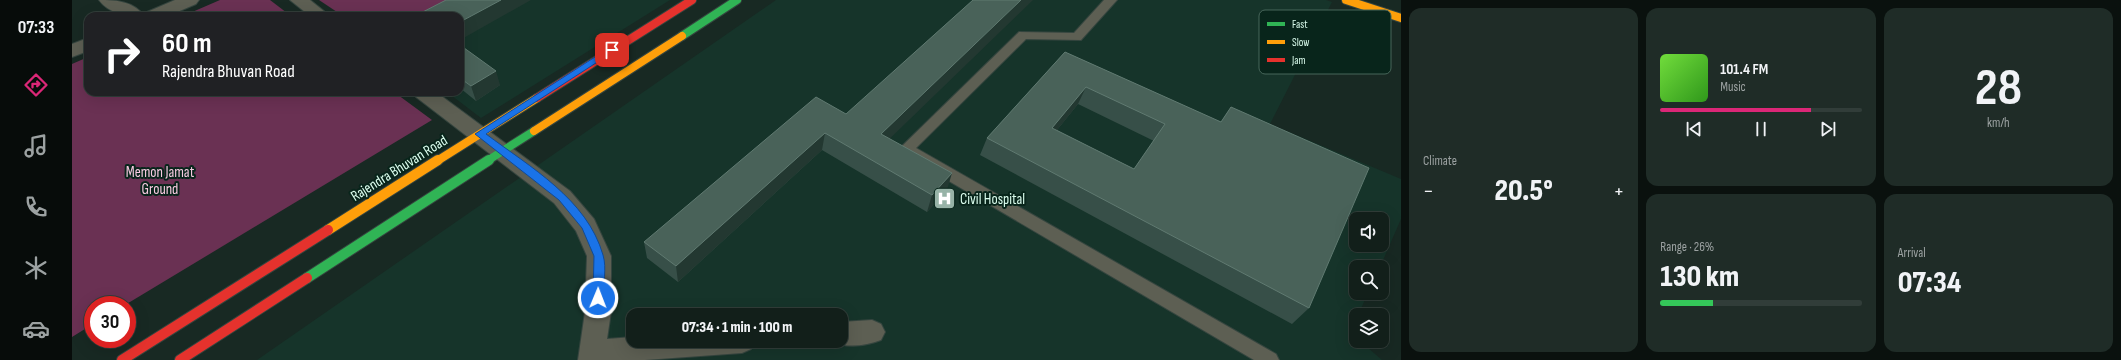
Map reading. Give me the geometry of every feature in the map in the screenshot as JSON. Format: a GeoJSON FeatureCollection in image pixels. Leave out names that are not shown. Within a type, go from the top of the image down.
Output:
{"type":"FeatureCollection","features":[{"type":"Feature","properties":{"kind":"street"},"geometry":{"type":"LineString","coordinates":[[108,0],[128,12]]}},
{"type":"Feature","properties":{"kind":"street"},"geometry":{"type":"LineString","coordinates":[[162,12],[190,0]]}},
{"type":"Feature","properties":{"kind":"street"},"geometry":{"type":"LineString","coordinates":[[299,0],[316,12]]}},
{"type":"Feature","properties":{"kind":"street","name":"Rajendra Bhuvan Road"},"geometry":{"type":"LineString","coordinates":[[122,360],[692,0]]}},
{"type":"Feature","properties":{"kind":"street"},"geometry":{"type":"LineString","coordinates":[[180,360],[736,0]]}},
{"type":"Feature","properties":{"kind":"street"},"geometry":{"type":"LineString","coordinates":[[1346,0],[1377,10]]}},
{"type":"Feature","properties":{"kind":"street"},"geometry":{"type":"LineString","coordinates":[[679,8],[702,22]]}},
{"type":"Feature","properties":{"kind":"street"},"geometry":{"type":"LineString","coordinates":[[1391,15],[1401,18]]}},
{"type":"Feature","properties":{"kind":"street"},"geometry":{"type":"LineString","coordinates":[[72,51],[84,46]]}},
{"type":"Feature","properties":{"kind":"street"},"geometry":{"type":"LineString","coordinates":[[428,96],[562,197],[586,226],[599,256],[598,312],[591,356],[672,348]]}},
{"type":"Feature","properties":{"kind":"street"},"geometry":{"type":"LineString","coordinates":[[848,334],[872,332]]}},
{"type":"Feature","properties":{"kind":"lane"},"geometry":{"type":"LineString","coordinates":[[1111,0],[1077,37],[1023,35],[906,149],[1270,360]]}},
{"type":"Feature","properties":{"kind":"shaded area"},"geometry":{"type":"Polygon","coordinates":[[[466,0],[670,0],[481,118],[452,96],[464,96],[464,12],[444,12],[466,0]]]}},
{"type":"Feature","properties":{"kind":"shaded area","name":"Civil Hospital"},"geometry":{"type":"Polygon","coordinates":[[[776,0],[1326,0],[1332,2],[1328,10],[1259,10],[1259,74],[1295,74],[1270,124],[1401,179],[1401,219],[1389,246],[1389,212],[1349,212],[1349,252],[1387,252],[1383,260],[1349,260],[1349,300],[1365,300],[1361,308],[1349,308],[1349,348],[1368,348],[1382,360],[257,360],[776,0]]]}},
{"type":"Feature","properties":{"kind":"green space"},"geometry":{"type":"Polygon","coordinates":[[[220,0],[270,0],[286,12],[192,12],[220,0]]]}},
{"type":"Feature","properties":{"kind":"green space"},"geometry":{"type":"Polygon","coordinates":[[[319,0],[466,0],[444,12],[337,12],[319,0]]]}},
{"type":"Feature","properties":{"kind":"green space","name":"Memon Jamat Ground"},"geometry":{"type":"Polygon","coordinates":[[[84,59],[84,96],[399,96],[432,120],[136,298],[136,296],[84,296],[84,330],[72,337],[72,64],[84,59]]]}},
{"type":"Feature","properties":{"kind":"building"},"geometry":{"type":"Polygon","coordinates":[[[446,0],[501,0],[464,20],[464,12],[423,12],[446,0]]]}},
{"type":"Feature","properties":{"kind":"building"},"geometry":{"type":"Polygon","coordinates":[[[973,0],[1021,0],[881,134],[952,173],[932,195],[825,133],[676,266],[644,242],[816,97],[846,114],[973,0]]]}},
{"type":"Feature","properties":{"kind":"building"},"geometry":{"type":"Polygon","coordinates":[[[464,48],[496,71],[471,86],[464,81],[464,48]]]}},
{"type":"Feature","properties":{"kind":"building"},"geometry":{"type":"Polygon","coordinates":[[[1065,52],[1221,122],[1231,107],[1369,168],[1309,308],[987,138],[1065,52]],[[1086,87],[1052,128],[1134,169],[1165,124],[1086,87]]]}},
{"type":"Feature","properties":{"kind":"traffic: fast"},"geometry":{"type":"LineString","coordinates":[[682,36],[737,0]]}},
{"type":"Feature","properties":{"kind":"traffic: fast"},"geometry":{"type":"LineString","coordinates":[[307,278],[534,131]]}},
{"type":"Feature","properties":{"kind":"traffic: slow"},"geometry":{"type":"LineString","coordinates":[[1346,0],[1377,10]]}},
{"type":"Feature","properties":{"kind":"traffic: slow"},"geometry":{"type":"LineString","coordinates":[[1391,15],[1401,18]]}},
{"type":"Feature","properties":{"kind":"traffic: slow"},"geometry":{"type":"LineString","coordinates":[[534,131],[682,36]]}},
{"type":"Feature","properties":{"kind":"traffic: slow"},"geometry":{"type":"LineString","coordinates":[[328,230],[537,98]]}},
{"type":"Feature","properties":{"kind":"traffic: jam"},"geometry":{"type":"LineString","coordinates":[[537,98],[692,0]]}},
{"type":"Feature","properties":{"kind":"traffic: jam"},"geometry":{"type":"LineString","coordinates":[[122,360],[328,230]]}},
{"type":"Feature","properties":{"kind":"traffic: jam"},"geometry":{"type":"LineString","coordinates":[[180,360],[307,278]]}},
{"type":"Feature","properties":{"kind":"place","name":"Civil Hospital"},"geometry":{"type":"Point","coordinates":[945,199]}},
{"type":"Feature","properties":{"kind":"route"},"geometry":{"type":"LineString","coordinates":[[598,298],[599,256],[586,226],[562,197],[480,134],[612,50]]}}]}
